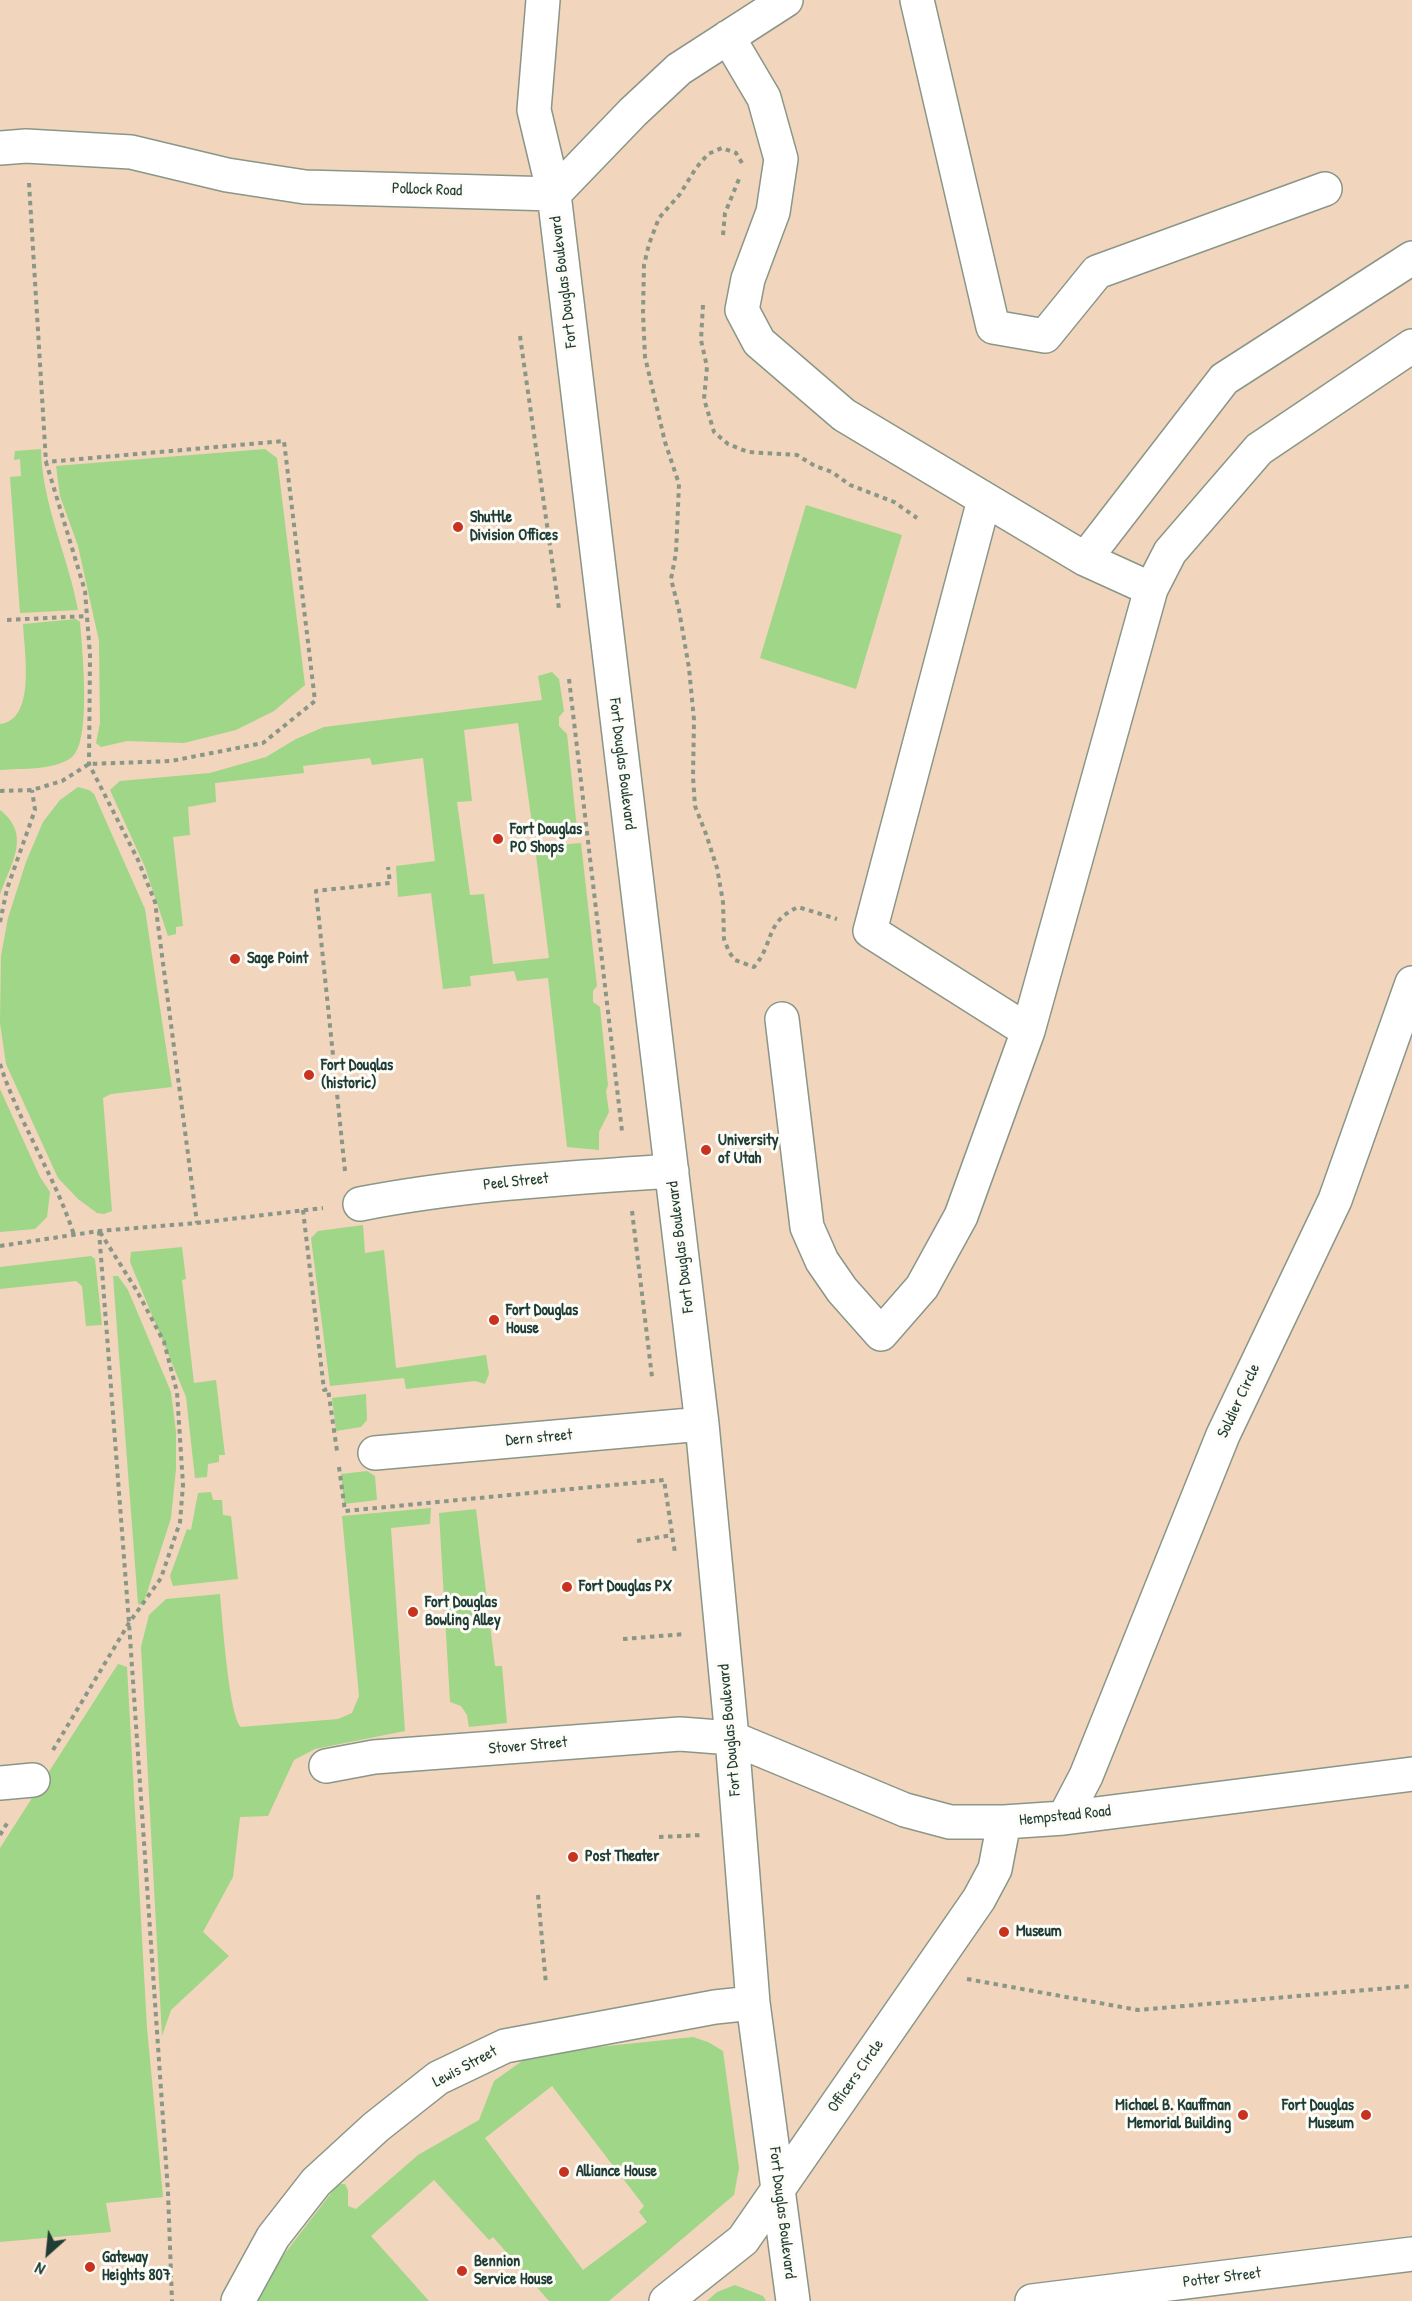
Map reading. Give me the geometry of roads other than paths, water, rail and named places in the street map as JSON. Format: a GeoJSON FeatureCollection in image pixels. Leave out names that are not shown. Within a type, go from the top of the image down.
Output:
{"type":"FeatureCollection","features":[{"type":"Feature","properties":{"kind":"street","name":"Fort Douglas Boulevard"},"geometry":{"type":"LineString","coordinates":[[543,0],[534,110],[554,194],[702,1424],[732,1738],[753,2003],[793,2301]]}},
{"type":"Feature","properties":{"kind":"street"},"geometry":{"type":"LineString","coordinates":[[554,194],[678,69],[786,0]]}},
{"type":"Feature","properties":{"kind":"street"},"geometry":{"type":"LineString","coordinates":[[916,0],[993,327],[1045,336],[1097,272],[1325,189]]}},
{"type":"Feature","properties":{"kind":"street"},"geometry":{"type":"LineString","coordinates":[[728,37],[764,98],[781,159],[773,212],[748,279],[742,310],[759,342],[844,415],[1085,559],[1151,589]]}},
{"type":"Feature","properties":{"kind":"street","name":"Pollock Road"},"geometry":{"type":"LineString","coordinates":[[13,147],[131,152],[227,175],[305,187],[554,194]]}},
{"type":"Feature","properties":{"kind":"street"},"geometry":{"type":"LineString","coordinates":[[1085,559],[1224,379],[1412,258]]}},
{"type":"Feature","properties":{"kind":"street"},"geometry":{"type":"LineString","coordinates":[[782,1019],[807,1227],[822,1261],[842,1290],[881,1335],[922,1287],[961,1216],[1028,1031],[1151,589],[1170,552],[1259,449],[1412,346]]}},
{"type":"Feature","properties":{"kind":"street"},"geometry":{"type":"LineString","coordinates":[[984,500],[870,932],[1028,1031]]}},
{"type":"Feature","properties":{"kind":"street","name":"Soldier Circle"},"geometry":{"type":"LineString","coordinates":[[1064,1818],[1086,1776],[1223,1435],[1335,1200],[1412,983]]}},
{"type":"Feature","properties":{"kind":"street","name":"Peel Street"},"geometry":{"type":"LineString","coordinates":[[354,1204],[410,1194],[525,1180],[672,1171]]}},
{"type":"Feature","properties":{"kind":"street","name":"Dern street"},"geometry":{"type":"LineString","coordinates":[[375,1453],[702,1424]]}},
{"type":"Feature","properties":{"kind":"street","name":"Stover Street"},"geometry":{"type":"LineString","coordinates":[[326,1766],[374,1757],[680,1734],[732,1738]]}},
{"type":"Feature","properties":{"kind":"street","name":"Hempstead Road"},"geometry":{"type":"LineString","coordinates":[[732,1738],[905,1810],[950,1821],[1004,1822],[1064,1818],[1412,1774]]}},
{"type":"Feature","properties":{"kind":"street"},"geometry":{"type":"LineString","coordinates":[[0,1784],[33,1780]]}},
{"type":"Feature","properties":{"kind":"street","name":"Officers Circle"},"geometry":{"type":"LineString","coordinates":[[666,2301],[742,2240],[979,1899],[995,1869],[1004,1822]]}},
{"type":"Feature","properties":{"kind":"street","name":"Lewis Street"},"geometry":{"type":"LineString","coordinates":[[238,2301],[273,2237],[316,2182],[376,2127],[438,2078],[505,2046],[715,2007],[753,2003]]}},
{"type":"Feature","properties":{"kind":"street","name":"Potter Street"},"geometry":{"type":"LineString","coordinates":[[1032,2301],[1412,2254]]}},
{"type":"Feature","properties":{"kind":"place","name":"Shuttle Division Offices"},"geometry":{"type":"Point","coordinates":[458,527]}},
{"type":"Feature","properties":{"kind":"place","name":"Fort Douglas PO Shops"},"geometry":{"type":"Point","coordinates":[498,839]}},
{"type":"Feature","properties":{"kind":"place","name":"Sage Point"},"geometry":{"type":"Point","coordinates":[235,959]}},
{"type":"Feature","properties":{"kind":"place","name":"Fort Douglas (historic)"},"geometry":{"type":"Point","coordinates":[309,1075]}},
{"type":"Feature","properties":{"kind":"place","name":"University of Utah"},"geometry":{"type":"Point","coordinates":[706,1150]}},
{"type":"Feature","properties":{"kind":"place","name":"Fort Douglas House"},"geometry":{"type":"Point","coordinates":[494,1320]}},
{"type":"Feature","properties":{"kind":"place","name":"Fort Douglas PX"},"geometry":{"type":"Point","coordinates":[567,1587]}},
{"type":"Feature","properties":{"kind":"place","name":"Fort Douglas Bowling Alley"},"geometry":{"type":"Point","coordinates":[413,1612]}},
{"type":"Feature","properties":{"kind":"place","name":"Post Theater"},"geometry":{"type":"Point","coordinates":[573,1857]}},
{"type":"Feature","properties":{"kind":"place","name":"Museum"},"geometry":{"type":"Point","coordinates":[1004,1932]}},
{"type":"Feature","properties":{"kind":"place","name":"Michael B. Kauffman Memorial Building"},"geometry":{"type":"Point","coordinates":[1243,2115]}},
{"type":"Feature","properties":{"kind":"place","name":"Fort Douglas Museum"},"geometry":{"type":"Point","coordinates":[1366,2115]}},
{"type":"Feature","properties":{"kind":"place","name":"Alliance House"},"geometry":{"type":"Point","coordinates":[564,2172]}},
{"type":"Feature","properties":{"kind":"place","name":"Gateway Heights 807"},"geometry":{"type":"Point","coordinates":[90,2267]}},
{"type":"Feature","properties":{"kind":"place","name":"Bennion Service House"},"geometry":{"type":"Point","coordinates":[462,2271]}}]}
